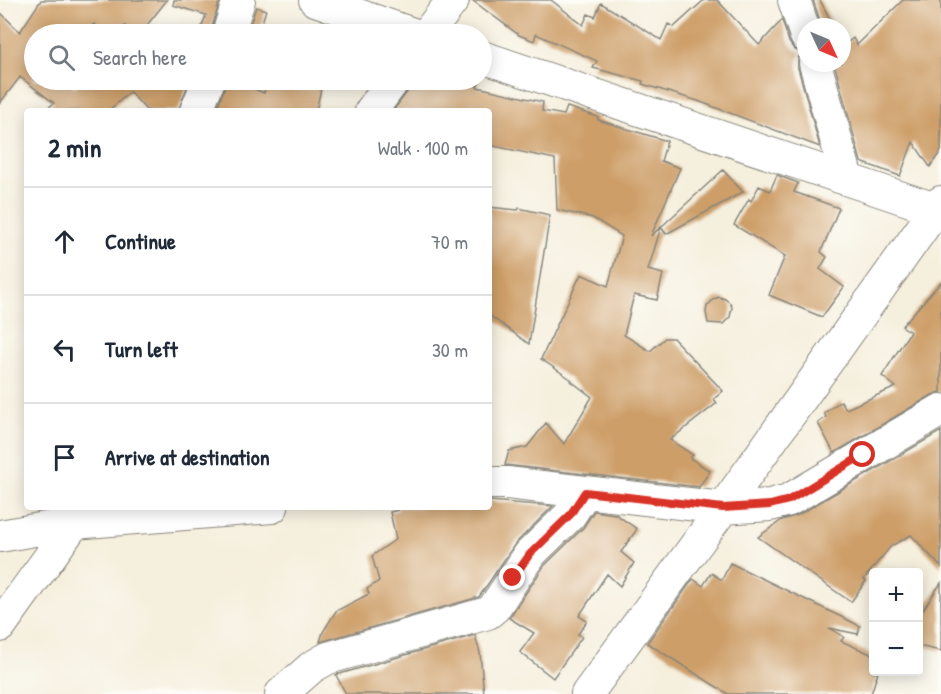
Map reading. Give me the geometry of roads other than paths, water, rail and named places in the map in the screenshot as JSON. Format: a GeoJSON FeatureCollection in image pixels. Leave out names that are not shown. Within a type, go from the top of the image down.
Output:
{"type":"FeatureCollection","features":[{"type":"Feature","properties":{"kind":"street"},"geometry":{"type":"LineString","coordinates":[[231,24],[239,0]]}},
{"type":"Feature","properties":{"kind":"street"},"geometry":{"type":"LineString","coordinates":[[315,0],[384,24]]}},
{"type":"Feature","properties":{"kind":"street"},"geometry":{"type":"LineString","coordinates":[[435,24],[453,0]]}},
{"type":"Feature","properties":{"kind":"street"},"geometry":{"type":"LineString","coordinates":[[794,0],[800,18]]}},
{"type":"Feature","properties":{"kind":"street"},"geometry":{"type":"LineString","coordinates":[[492,60],[847,179],[939,207],[587,694]]}},
{"type":"Feature","properties":{"kind":"street"},"geometry":{"type":"LineString","coordinates":[[817,72],[847,179]]}},
{"type":"Feature","properties":{"kind":"street"},"geometry":{"type":"LineString","coordinates":[[197,108],[205,90]]}},
{"type":"Feature","properties":{"kind":"street"},"geometry":{"type":"LineString","coordinates":[[373,108],[387,90]]}},
{"type":"Feature","properties":{"kind":"street"},"geometry":{"type":"LineString","coordinates":[[492,483],[723,508],[770,505],[789,500],[941,410]]}},
{"type":"Feature","properties":{"kind":"street"},"geometry":{"type":"LineString","coordinates":[[281,694],[312,667],[328,658],[488,613],[494,608],[530,554],[570,515],[585,492]]}},
{"type":"Feature","properties":{"kind":"street"},"geometry":{"type":"LineString","coordinates":[[0,536],[80,515],[200,510]]}},
{"type":"Feature","properties":{"kind":"street"},"geometry":{"type":"LineString","coordinates":[[0,626],[80,515]]}}]}
